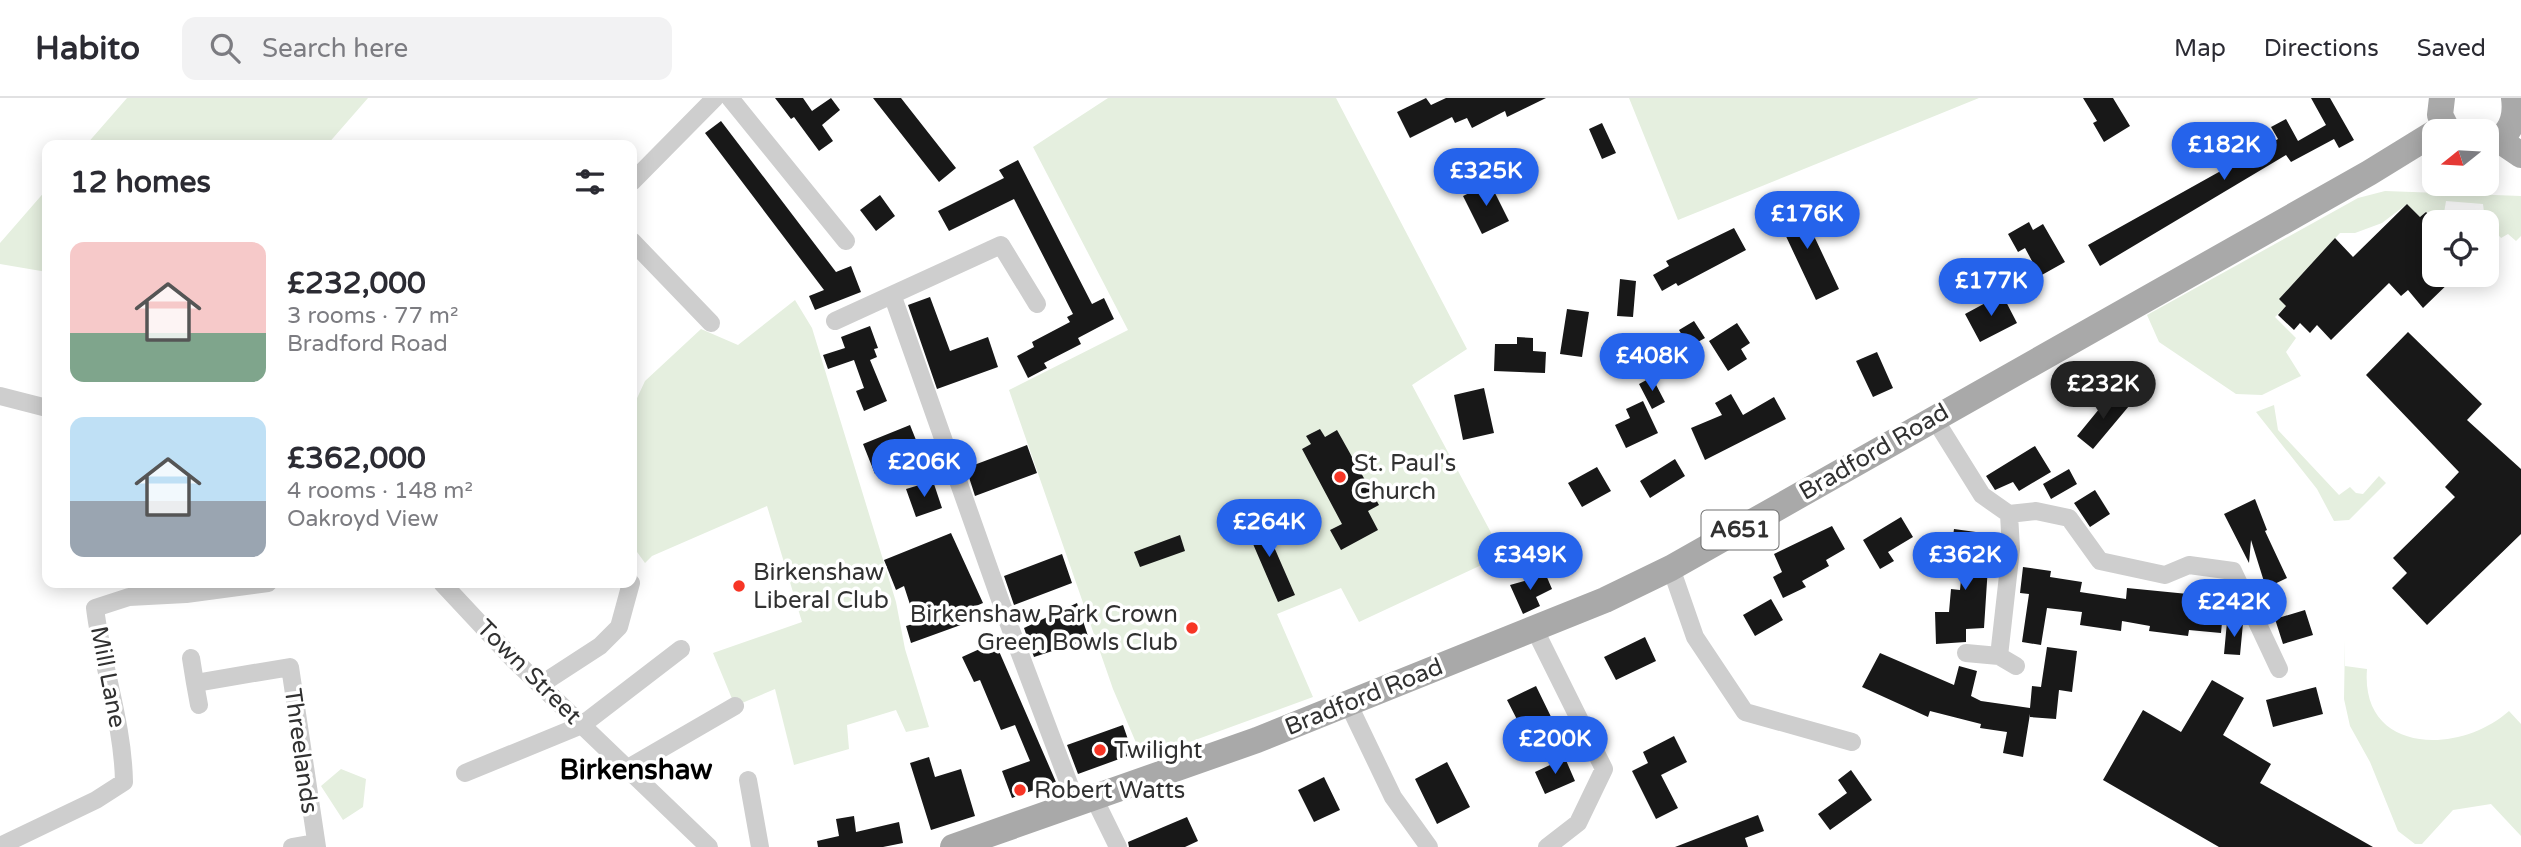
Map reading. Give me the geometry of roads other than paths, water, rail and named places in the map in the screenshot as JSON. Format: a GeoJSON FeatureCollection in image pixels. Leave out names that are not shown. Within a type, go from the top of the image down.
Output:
{"type":"FeatureCollection","features":[{"type":"Feature","properties":{"kind":"main road"},"geometry":{"type":"LineString","coordinates":[[2440,119],[2442,98]]}},
{"type":"Feature","properties":{"kind":"main road"},"geometry":{"type":"LineString","coordinates":[[2499,135],[2515,117],[2514,98]]}},
{"type":"Feature","properties":{"kind":"main road","name":"Bradford Road"},"geometry":{"type":"LineString","coordinates":[[953,847],[1005,840],[1085,802],[1257,740],[1347,701],[1534,628],[1671,568],[2422,142]]}},
{"type":"Feature","properties":{"kind":"main road"},"geometry":{"type":"LineString","coordinates":[[2499,145],[2521,155]]}},
{"type":"Feature","properties":{"kind":"street"},"geometry":{"type":"LineString","coordinates":[[637,177],[715,98]]}},
{"type":"Feature","properties":{"kind":"street"},"geometry":{"type":"LineString","coordinates":[[730,98],[846,241]]}},
{"type":"Feature","properties":{"kind":"street"},"geometry":{"type":"LineString","coordinates":[[835,321],[893,297],[956,264],[1001,245],[1037,304]]}},
{"type":"Feature","properties":{"kind":"street"},"geometry":{"type":"LineString","coordinates":[[637,247],[711,323]]}},
{"type":"Feature","properties":{"kind":"street"},"geometry":{"type":"LineString","coordinates":[[893,297],[1008,622],[1085,802],[1118,847]]}},
{"type":"Feature","properties":{"kind":"street"},"geometry":{"type":"LineString","coordinates":[[0,396],[42,407]]}},
{"type":"Feature","properties":{"kind":"street"},"geometry":{"type":"LineString","coordinates":[[1934,418],[1982,495],[2009,514],[2036,511],[2069,518],[2101,561],[2165,575],[2189,565],[2233,571],[2279,669]]}},
{"type":"Feature","properties":{"kind":"street"},"geometry":{"type":"LineString","coordinates":[[1999,656],[2011,549],[2009,514]]}},
{"type":"Feature","properties":{"kind":"street"},"geometry":{"type":"LineString","coordinates":[[1671,568],[1695,637],[1745,712],[1852,742]]}},
{"type":"Feature","properties":{"kind":"street","name":"Mill Lane"},"geometry":{"type":"LineString","coordinates":[[0,846],[96,800],[124,782],[123,751],[100,651],[95,608],[129,597],[231,588]]}},
{"type":"Feature","properties":{"kind":"street","name":"Town Street"},"geometry":{"type":"LineString","coordinates":[[447,588],[540,685],[709,847]]}},
{"type":"Feature","properties":{"kind":"street"},"geometry":{"type":"LineString","coordinates":[[540,685],[600,646],[619,627],[630,588]]}},
{"type":"Feature","properties":{"kind":"street"},"geometry":{"type":"LineString","coordinates":[[1534,628],[1604,769],[1578,823],[1547,847]]}},
{"type":"Feature","properties":{"kind":"street"},"geometry":{"type":"LineString","coordinates":[[465,773],[582,725],[681,649]]}},
{"type":"Feature","properties":{"kind":"street"},"geometry":{"type":"LineString","coordinates":[[1966,653],[1999,656],[2016,666]]}},
{"type":"Feature","properties":{"kind":"street"},"geometry":{"type":"LineString","coordinates":[[191,658],[199,705]]}},
{"type":"Feature","properties":{"kind":"street","name":"Threelands"},"geometry":{"type":"LineString","coordinates":[[195,684],[290,667],[316,845]]}},
{"type":"Feature","properties":{"kind":"street"},"geometry":{"type":"LineString","coordinates":[[1347,701],[1393,797],[1429,847]]}},
{"type":"Feature","properties":{"kind":"street"},"geometry":{"type":"LineString","coordinates":[[628,768],[735,706]]}},
{"type":"Feature","properties":{"kind":"street"},"geometry":{"type":"LineString","coordinates":[[748,780],[760,847]]}},
{"type":"Feature","properties":{"kind":"street"},"geometry":{"type":"LineString","coordinates":[[292,847],[316,845]]}},
{"type":"Feature","properties":{"kind":"place","name":"St. Paul's Church"},"geometry":{"type":"Point","coordinates":[1340,477]}},
{"type":"Feature","properties":{"kind":"place","name":"Birkenshaw Liberal Club"},"geometry":{"type":"Point","coordinates":[739,586]}},
{"type":"Feature","properties":{"kind":"place","name":"Birkenshaw Park Crown Green Bowls Club"},"geometry":{"type":"Point","coordinates":[1192,628]}},
{"type":"Feature","properties":{"kind":"place","name":"Twilight"},"geometry":{"type":"Point","coordinates":[1100,750]}},
{"type":"Feature","properties":{"kind":"place","name":"Robert Watts"},"geometry":{"type":"Point","coordinates":[1020,790]}},
{"type":"Feature","properties":{"kind":"district","name":"Birkenshaw"},"geometry":{"type":"Point","coordinates":[636,770]}}]}
